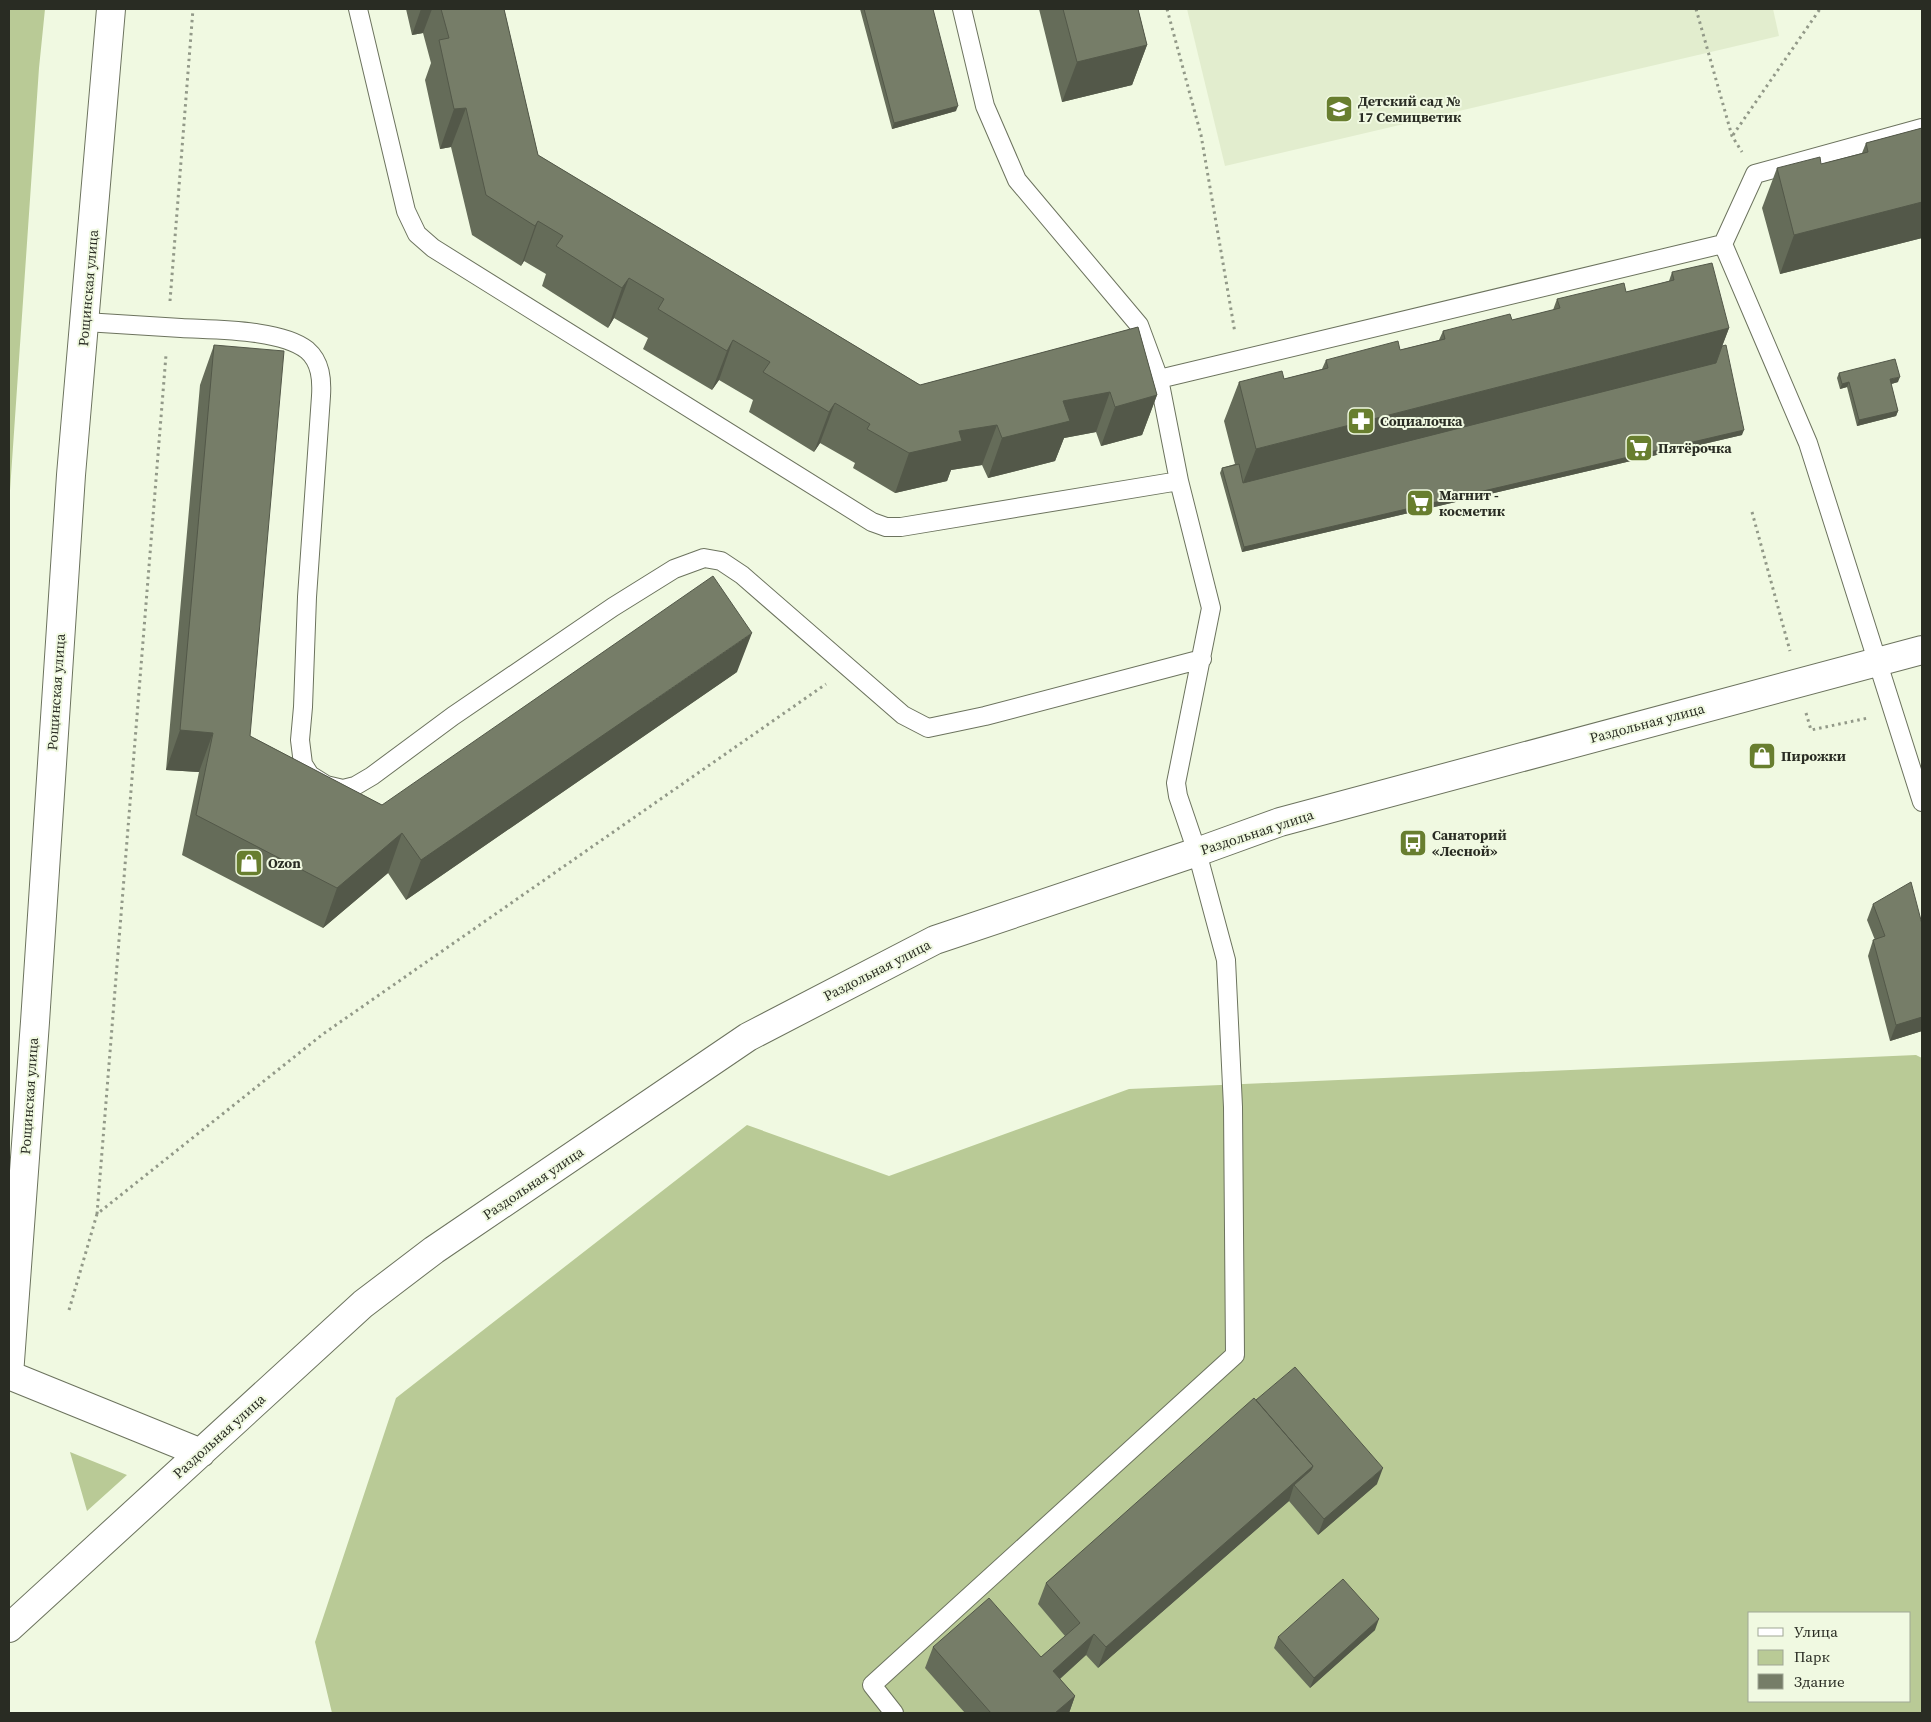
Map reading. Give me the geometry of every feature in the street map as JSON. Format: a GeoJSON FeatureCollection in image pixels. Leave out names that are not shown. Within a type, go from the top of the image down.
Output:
{"type":"FeatureCollection","features":[{"type":"Feature","properties":{"kind":"main road","name":"Рощинская улица"},"geometry":{"type":"LineString","coordinates":[[9,1375],[35,1022],[71,475],[111,9]]}},
{"type":"Feature","properties":{"kind":"main road","name":"Раздольная улица"},"geometry":{"type":"LineString","coordinates":[[9,1628],[363,1304],[434,1250],[748,1036],[935,940],[1197,852],[1280,822],[1922,650]]}},
{"type":"Feature","properties":{"kind":"main road"},"geometry":{"type":"LineString","coordinates":[[9,1375],[201,1453]]}},
{"type":"Feature","properties":{"kind":"lane"},"geometry":{"type":"LineString","coordinates":[[358,9],[406,212],[417,234],[433,248],[872,522],[886,527],[901,527],[1179,481]]}},
{"type":"Feature","properties":{"kind":"lane"},"geometry":{"type":"LineString","coordinates":[[894,1713],[872,1685],[1235,1355],[1233,1107],[1226,960],[1197,852],[1178,796],[1176,783],[1211,608],[1179,481],[1159,379],[1139,325],[1017,180],[985,106],[962,9]]}},
{"type":"Feature","properties":{"kind":"lane"},"geometry":{"type":"LineString","coordinates":[[1922,128],[1755,174],[1723,244],[1808,443],[1922,802]]}},
{"type":"Feature","properties":{"kind":"lane"},"geometry":{"type":"LineString","coordinates":[[1159,379],[1723,244]]}},
{"type":"Feature","properties":{"kind":"lane"},"geometry":{"type":"LineString","coordinates":[[85,322],[238,332],[278,337],[296,343],[309,352],[318,364],[322,381],[307,597],[300,740],[303,764],[310,775],[321,783],[343,789],[355,786],[372,776],[453,716],[613,607],[674,570],[704,558],[721,561],[742,575],[904,715],[928,728],[985,716],[1202,658]]}},
{"type":"Feature","properties":{"kind":"path"},"geometry":{"type":"LineString","coordinates":[[69,1310],[97,1214],[193,9]]}},
{"type":"Feature","properties":{"kind":"path"},"geometry":{"type":"LineString","coordinates":[[1167,9],[1201,135],[1239,360]]}},
{"type":"Feature","properties":{"kind":"path"},"geometry":{"type":"LineString","coordinates":[[1696,9],[1732,136],[1755,174]]}},
{"type":"Feature","properties":{"kind":"path"},"geometry":{"type":"LineString","coordinates":[[1732,136],[1820,9]]}},
{"type":"Feature","properties":{"kind":"path"},"geometry":{"type":"LineString","coordinates":[[97,1214],[324,1034],[849,668]]}},
{"type":"Feature","properties":{"kind":"shaded area","name":"Детский сад № 17 Семицветик"},"geometry":{"type":"Polygon","coordinates":[[[1187,9],[1773,9],[1779,36],[1225,166],[1187,9]]]}},
{"type":"Feature","properties":{"kind":"green space"},"geometry":{"type":"Polygon","coordinates":[[[9,9],[45,9],[39,68],[9,505],[9,9]]]}},
{"type":"Feature","properties":{"kind":"green space"},"geometry":{"type":"Polygon","coordinates":[[[1916,1055],[1922,1058],[1922,1713],[332,1713],[315,1642],[396,1398],[747,1125],[889,1176],[1129,1089],[1916,1055]]]}},
{"type":"Feature","properties":{"kind":"green space"},"geometry":{"type":"Polygon","coordinates":[[[70,1452],[127,1475],[87,1511],[70,1452]]]}},
{"type":"Feature","properties":{"kind":"building"},"geometry":{"type":"Polygon","coordinates":[[[441,9],[504,9],[538,155],[920,385],[1138,327],[1157,395],[1115,407],[1110,392],[1063,401],[1070,421],[1002,438],[997,425],[959,431],[962,441],[909,453],[867,429],[870,424],[835,403],[829,412],[763,372],[770,362],[733,340],[727,351],[658,309],[664,299],[629,278],[622,288],[556,246],[563,236],[538,221],[535,226],[486,195],[466,108],[454,109],[439,40],[449,38],[441,9]]]}},
{"type":"Feature","properties":{"kind":"building"},"geometry":{"type":"Polygon","coordinates":[[[864,9],[933,9],[958,106],[894,123],[864,9]]]}},
{"type":"Feature","properties":{"kind":"building"},"geometry":{"type":"Polygon","coordinates":[[[1063,9],[1138,9],[1147,45],[1077,62],[1063,9]]]}},
{"type":"Feature","properties":{"kind":"building"},"geometry":{"type":"Polygon","coordinates":[[[1922,128],[1922,202],[1794,235],[1777,168],[1820,157],[1821,164],[1868,152],[1866,143],[1922,128]]]}},
{"type":"Feature","properties":{"kind":"building"},"geometry":{"type":"Polygon","coordinates":[[[1712,263],[1729,328],[1256,449],[1239,382],[1282,371],[1284,379],[1328,368],[1326,360],[1398,341],[1400,350],[1445,339],[1443,331],[1510,314],[1512,320],[1560,308],[1557,299],[1624,283],[1626,292],[1674,280],[1672,272],[1712,263]]]}},
{"type":"Feature","properties":{"kind":"building"},"geometry":{"type":"Polygon","coordinates":[[[214,345],[284,351],[250,736],[382,805],[713,576],[752,633],[421,860],[402,833],[337,888],[196,815],[213,733],[180,730],[214,345]]]}},
{"type":"Feature","properties":{"kind":"building"},"geometry":{"type":"Polygon","coordinates":[[[1726,345],[1744,430],[1244,547],[1222,468],[1239,464],[1243,483],[1716,363],[1722,346],[1726,345]]]}},
{"type":"Feature","properties":{"kind":"building"},"geometry":{"type":"Polygon","coordinates":[[[1895,359],[1900,377],[1890,379],[1898,411],[1859,420],[1849,382],[1842,384],[1839,373],[1895,359]]]}},
{"type":"Feature","properties":{"kind":"building"},"geometry":{"type":"Polygon","coordinates":[[[1911,882],[1922,924],[1922,1017],[1896,1025],[1873,940],[1885,936],[1873,904],[1911,882]]]}},
{"type":"Feature","properties":{"kind":"building"},"geometry":{"type":"Polygon","coordinates":[[[1295,1367],[1383,1468],[1324,1519],[1294,1485],[1313,1466],[1256,1400],[1295,1367]]]}},
{"type":"Feature","properties":{"kind":"building"},"geometry":{"type":"Polygon","coordinates":[[[1254,1398],[1313,1466],[1106,1647],[1094,1634],[1053,1671],[1075,1696],[1055,1713],[991,1713],[933,1647],[989,1598],[1041,1657],[1080,1623],[1046,1583],[1254,1398]]]}},
{"type":"Feature","properties":{"kind":"building"},"geometry":{"type":"Polygon","coordinates":[[[1343,1579],[1379,1619],[1314,1678],[1278,1637],[1343,1579]]]}},
{"type":"Feature","properties":{"kind":"place","name":"Детский сад № 17 Семицветик"},"geometry":{"type":"Point","coordinates":[1339,109]}},
{"type":"Feature","properties":{"kind":"place","name":"Социалочка"},"geometry":{"type":"Point","coordinates":[1361,421]}},
{"type":"Feature","properties":{"kind":"place","name":"Пятёрочка"},"geometry":{"type":"Point","coordinates":[1639,448]}},
{"type":"Feature","properties":{"kind":"place","name":"Магнит - косметик"},"geometry":{"type":"Point","coordinates":[1420,503]}},
{"type":"Feature","properties":{"kind":"place","name":"Пирожки"},"geometry":{"type":"Point","coordinates":[1762,756]}},
{"type":"Feature","properties":{"kind":"place","name":"Санаторий «Лесной»"},"geometry":{"type":"Point","coordinates":[1413,843]}},
{"type":"Feature","properties":{"kind":"place","name":"Ozon"},"geometry":{"type":"Point","coordinates":[249,863]}}]}
